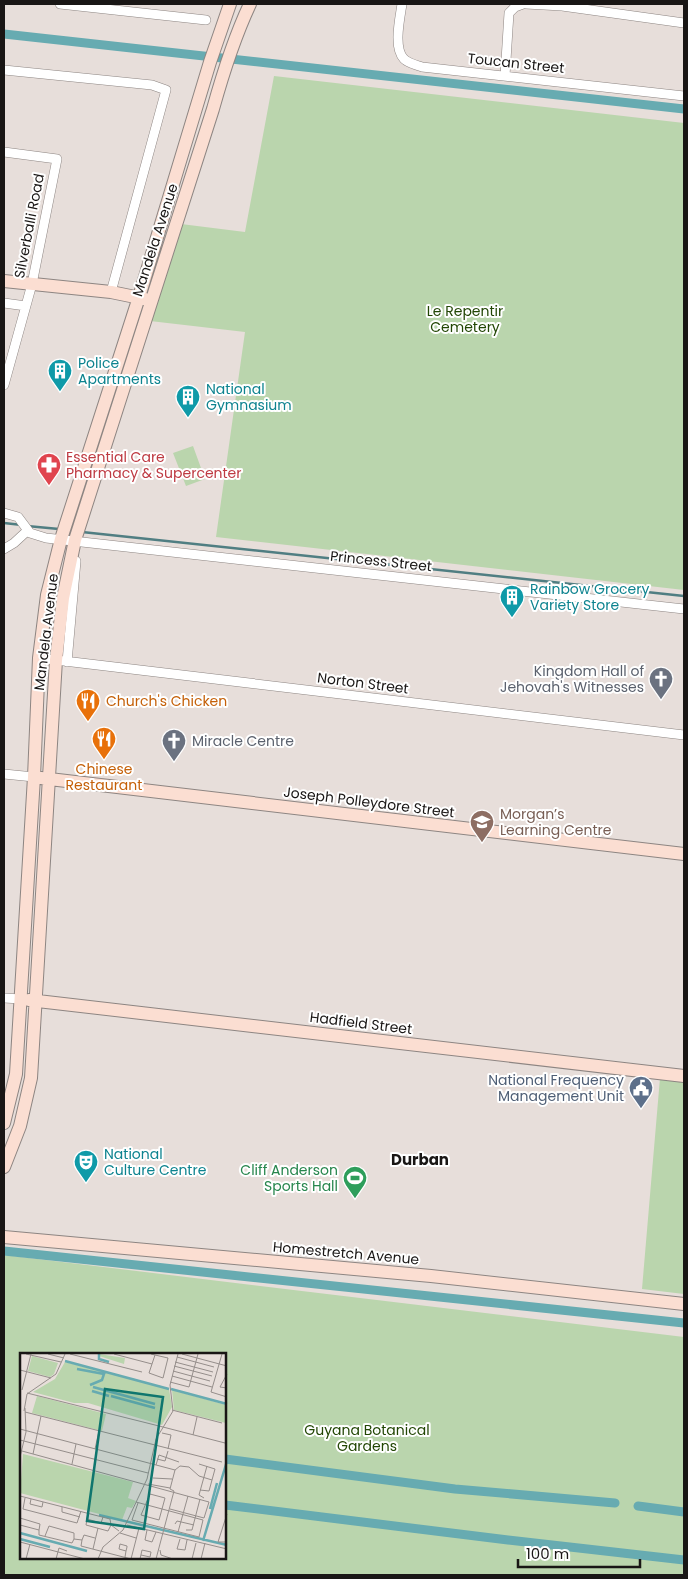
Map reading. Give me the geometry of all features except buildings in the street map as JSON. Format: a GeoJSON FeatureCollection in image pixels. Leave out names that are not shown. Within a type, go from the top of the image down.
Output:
{"type":"FeatureCollection","features":[{"type":"Feature","properties":{"kind":"main road","name":"Mandela Avenue"},"geometry":{"type":"LineString","coordinates":[[4,1123],[16,1074],[34,777],[39,658],[47,596],[71,535],[145,298],[212,57],[230,4]]}},
{"type":"Feature","properties":{"kind":"main road","name":"Mandela Avenue"},"geometry":{"type":"LineString","coordinates":[[145,298],[213,110],[230,50],[250,4]]}},
{"type":"Feature","properties":{"kind":"main road"},"geometry":{"type":"LineString","coordinates":[[4,282],[111,292],[145,298]]}},
{"type":"Feature","properties":{"kind":"main road","name":"Mandela Avenue"},"geometry":{"type":"LineString","coordinates":[[4,1168],[20,1126],[31,1078],[50,779],[62,661],[63,598],[71,535]]}},
{"type":"Feature","properties":{"kind":"main road","name":"Joseph Polleydore Street"},"geometry":{"type":"LineString","coordinates":[[34,777],[684,854]]}},
{"type":"Feature","properties":{"kind":"main road","name":"Hadfield Street"},"geometry":{"type":"LineString","coordinates":[[21,999],[684,1076]]}},
{"type":"Feature","properties":{"kind":"main road","name":"Homestretch Avenue"},"geometry":{"type":"LineString","coordinates":[[4,1237],[431,1276],[684,1304]]}},
{"type":"Feature","properties":{"kind":"street"},"geometry":{"type":"LineString","coordinates":[[62,4],[141,8],[206,20]]}},
{"type":"Feature","properties":{"kind":"street","name":"Toucan Street"},"geometry":{"type":"LineString","coordinates":[[402,4],[398,42],[399,53],[405,61],[422,66],[684,96]]}},
{"type":"Feature","properties":{"kind":"street"},"geometry":{"type":"LineString","coordinates":[[505,76],[509,13],[515,7],[524,4],[562,6],[684,23]]}},
{"type":"Feature","properties":{"kind":"street"},"geometry":{"type":"LineString","coordinates":[[4,70],[152,85],[166,90],[111,292]]}},
{"type":"Feature","properties":{"kind":"street","name":"Silverballi Road"},"geometry":{"type":"LineString","coordinates":[[4,152],[57,159],[32,284],[4,385]]}},
{"type":"Feature","properties":{"kind":"street"},"geometry":{"type":"LineString","coordinates":[[4,303],[26,306]]}},
{"type":"Feature","properties":{"kind":"street"},"geometry":{"type":"LineString","coordinates":[[4,513],[18,517],[27,530],[14,543],[4,549]]}},
{"type":"Feature","properties":{"kind":"street","name":"Princess Street"},"geometry":{"type":"LineString","coordinates":[[27,530],[35,535],[71,535],[684,610]]}},
{"type":"Feature","properties":{"kind":"street","name":"Norton Street"},"geometry":{"type":"LineString","coordinates":[[39,658],[684,735]]}},
{"type":"Feature","properties":{"kind":"street"},"geometry":{"type":"LineString","coordinates":[[4,774],[34,777]]}},
{"type":"Feature","properties":{"kind":"street"},"geometry":{"type":"LineString","coordinates":[[4,998],[21,999]]}},
{"type":"Feature","properties":{"kind":"green space","name":"Le Repentir Cemetery"},"geometry":{"type":"Polygon","coordinates":[[[274,76],[684,123],[684,590],[216,537],[245,332],[150,321],[181,224],[245,232],[274,76]]]}},
{"type":"Feature","properties":{"kind":"green space"},"geometry":{"type":"Polygon","coordinates":[[[193,446],[205,479],[186,486],[173,453],[193,446]]]}},
{"type":"Feature","properties":{"kind":"green space"},"geometry":{"type":"Polygon","coordinates":[[[660,1078],[684,1081],[684,1294],[642,1289],[660,1078]]]}},
{"type":"Feature","properties":{"kind":"green space","name":"Guyana Botanical Gardens"},"geometry":{"type":"Polygon","coordinates":[[[4,1255],[684,1337],[684,1575],[4,1575],[4,1255]]]}},
{"type":"Feature","properties":{"kind":"waterway"},"geometry":{"type":"LineString","coordinates":[[4,34],[684,109]]}},
{"type":"Feature","properties":{"kind":"waterway"},"geometry":{"type":"LineString","coordinates":[[4,523],[22,525]]}},
{"type":"Feature","properties":{"kind":"waterway"},"geometry":{"type":"LineString","coordinates":[[27,526],[59,529]]}},
{"type":"Feature","properties":{"kind":"waterway"},"geometry":{"type":"LineString","coordinates":[[82,532],[684,596]]}},
{"type":"Feature","properties":{"kind":"waterway"},"geometry":{"type":"LineString","coordinates":[[4,1251],[684,1323]]}},
{"type":"Feature","properties":{"kind":"waterway"},"geometry":{"type":"LineString","coordinates":[[226,1459],[455,1489],[615,1503]]}},
{"type":"Feature","properties":{"kind":"waterway"},"geometry":{"type":"LineString","coordinates":[[226,1505],[684,1560]]}},
{"type":"Feature","properties":{"kind":"waterway"},"geometry":{"type":"LineString","coordinates":[[638,1506],[684,1512]]}},
{"type":"Feature","properties":{"kind":"place","name":"Police Apartments"},"geometry":{"type":"Point","coordinates":[60,392]}},
{"type":"Feature","properties":{"kind":"place","name":"National Gymnasium"},"geometry":{"type":"Point","coordinates":[188,418]}},
{"type":"Feature","properties":{"kind":"place","name":"Essential Care Pharmacy & Supercenter"},"geometry":{"type":"Point","coordinates":[49,486]}},
{"type":"Feature","properties":{"kind":"place","name":"Rainbow Grocery Variety Store"},"geometry":{"type":"Point","coordinates":[512,618]}},
{"type":"Feature","properties":{"kind":"place","name":"Kingdom Hall of Jehovah's Witnesses"},"geometry":{"type":"Point","coordinates":[661,700]}},
{"type":"Feature","properties":{"kind":"place","name":"Church's Chicken"},"geometry":{"type":"Point","coordinates":[88,722]}},
{"type":"Feature","properties":{"kind":"place","name":"Chinese Restaurant"},"geometry":{"type":"Point","coordinates":[104,760]}},
{"type":"Feature","properties":{"kind":"place","name":"Miracle Centre"},"geometry":{"type":"Point","coordinates":[174,762]}},
{"type":"Feature","properties":{"kind":"place","name":"Morgan’s Learning Centre"},"geometry":{"type":"Point","coordinates":[482,843]}},
{"type":"Feature","properties":{"kind":"place","name":"National Frequency Management Unit"},"geometry":{"type":"Point","coordinates":[641,1109]}},
{"type":"Feature","properties":{"kind":"place","name":"National Culture Centre"},"geometry":{"type":"Point","coordinates":[86,1183]}},
{"type":"Feature","properties":{"kind":"place","name":"Cliff Anderson Sports Hall"},"geometry":{"type":"Point","coordinates":[355,1199]}},
{"type":"Feature","properties":{"kind":"district","name":"Durban"},"geometry":{"type":"Point","coordinates":[420,1159]}}]}
